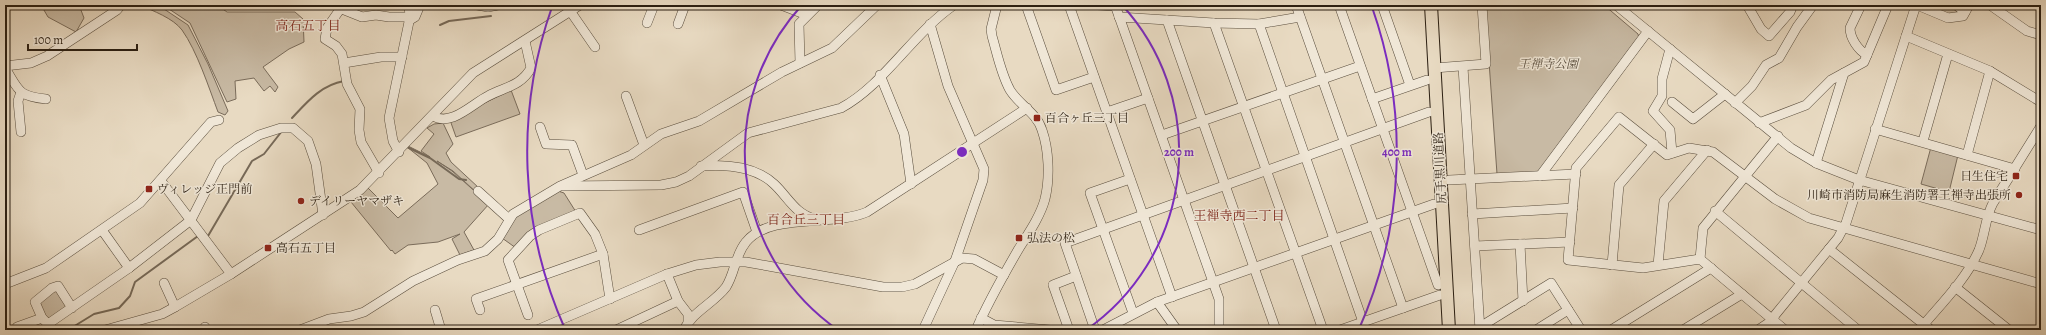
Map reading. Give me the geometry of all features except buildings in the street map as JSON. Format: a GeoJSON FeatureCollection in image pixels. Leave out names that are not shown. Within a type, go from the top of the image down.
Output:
{"type":"FeatureCollection","features":[{"type":"Feature","properties":{"kind":"main road","name":"尻手黒川道路"},"geometry":{"type":"LineString","coordinates":[[1431,5],[1449,330]]}},
{"type":"Feature","properties":{"kind":"street"},"geometry":{"type":"LineString","coordinates":[[46,99],[28,97],[21,92],[5,67],[31,63],[47,56],[113,13],[121,5]]}},
{"type":"Feature","properties":{"kind":"street"},"geometry":{"type":"LineString","coordinates":[[379,173],[362,142],[358,130],[360,109],[347,84],[344,63],[339,49],[325,39],[327,28],[342,7],[362,17],[376,14],[410,19],[415,18],[420,5]]}},
{"type":"Feature","properties":{"kind":"street"},"geometry":{"type":"LineString","coordinates":[[478,5],[488,7],[498,5]]}},
{"type":"Feature","properties":{"kind":"street"},"geometry":{"type":"LineString","coordinates":[[105,330],[162,314],[175,307],[231,274],[360,190],[379,173],[473,73],[493,59],[525,41],[569,9],[580,5]]}},
{"type":"Feature","properties":{"kind":"street"},"geometry":{"type":"LineString","coordinates":[[648,23],[654,5]]}},
{"type":"Feature","properties":{"kind":"street"},"geometry":{"type":"LineString","coordinates":[[678,24],[685,5]]}},
{"type":"Feature","properties":{"kind":"street"},"geometry":{"type":"LineString","coordinates":[[781,5],[807,15]]}},
{"type":"Feature","properties":{"kind":"street"},"geometry":{"type":"LineString","coordinates":[[800,63],[799,24],[818,5]]}},
{"type":"Feature","properties":{"kind":"street"},"geometry":{"type":"LineString","coordinates":[[300,330],[329,319],[351,316],[364,312],[414,281],[458,260],[485,251],[498,239],[512,214],[560,186],[631,155],[661,134],[699,121],[800,63],[832,48],[877,5]]}},
{"type":"Feature","properties":{"kind":"street"},"geometry":{"type":"LineString","coordinates":[[560,186],[661,184],[676,182],[689,176],[748,133],[841,108],[852,102],[930,24],[954,5]]}},
{"type":"Feature","properties":{"kind":"street"},"geometry":{"type":"LineString","coordinates":[[976,330],[1004,275],[1038,215],[1045,199],[1048,177],[1045,141],[1042,128],[1037,118],[1011,91],[1006,81],[992,36],[991,29],[997,5]]}},
{"type":"Feature","properties":{"kind":"street"},"geometry":{"type":"LineString","coordinates":[[1026,5],[1056,90],[1094,77]]}},
{"type":"Feature","properties":{"kind":"street"},"geometry":{"type":"LineString","coordinates":[[1069,5],[1172,297]]}},
{"type":"Feature","properties":{"kind":"street"},"geometry":{"type":"LineString","coordinates":[[1098,5],[1115,5],[1219,299],[1219,330]]}},
{"type":"Feature","properties":{"kind":"street"},"geometry":{"type":"LineString","coordinates":[[1296,5],[1403,308]]}},
{"type":"Feature","properties":{"kind":"street"},"geometry":{"type":"LineString","coordinates":[[1339,5],[1438,285]]}},
{"type":"Feature","properties":{"kind":"street"},"geometry":{"type":"LineString","coordinates":[[1382,5],[1410,85]]}},
{"type":"Feature","properties":{"kind":"street"},"geometry":{"type":"LineString","coordinates":[[1434,68],[1486,64],[1482,5]]}},
{"type":"Feature","properties":{"kind":"street"},"geometry":{"type":"LineString","coordinates":[[1616,5],[1759,123],[1778,136],[1791,148],[1816,163],[1859,180],[2041,230]]}},
{"type":"Feature","properties":{"kind":"street"},"geometry":{"type":"LineString","coordinates":[[1747,5],[1761,29],[1769,36],[1790,12],[1794,5]]}},
{"type":"Feature","properties":{"kind":"street"},"geometry":{"type":"LineString","coordinates":[[1735,103],[1752,86],[1766,65],[1779,58],[1797,26],[1813,5]]}},
{"type":"Feature","properties":{"kind":"street"},"geometry":{"type":"LineString","coordinates":[[1861,5],[1850,28],[1850,32],[1858,47],[1867,55]]}},
{"type":"Feature","properties":{"kind":"street"},"geometry":{"type":"LineString","coordinates":[[1759,123],[1806,105],[1831,80],[1864,62],[1888,5]]}},
{"type":"Feature","properties":{"kind":"street"},"geometry":{"type":"LineString","coordinates":[[1758,330],[1773,320],[1775,315],[1829,249],[1843,228],[1916,5],[1948,18],[1963,16],[1967,8],[1956,5]]}},
{"type":"Feature","properties":{"kind":"street"},"geometry":{"type":"LineString","coordinates":[[1990,5],[2010,17],[2027,30],[2041,35]]}},
{"type":"Feature","properties":{"kind":"street"},"geometry":{"type":"LineString","coordinates":[[2006,5],[2010,17]]}},
{"type":"Feature","properties":{"kind":"street"},"geometry":{"type":"LineString","coordinates":[[399,152],[393,141],[389,118],[410,19],[411,6]]}},
{"type":"Feature","properties":{"kind":"street"},"geometry":{"type":"LineString","coordinates":[[569,9],[595,47]]}},
{"type":"Feature","properties":{"kind":"street"},"geometry":{"type":"LineString","coordinates":[[1119,17],[1214,23],[1258,24],[1300,17]]}},
{"type":"Feature","properties":{"kind":"street"},"geometry":{"type":"LineString","coordinates":[[1167,20],[1276,330]]}},
{"type":"Feature","properties":{"kind":"street"},"geometry":{"type":"LineString","coordinates":[[1214,23],[1322,330]]}},
{"type":"Feature","properties":{"kind":"street"},"geometry":{"type":"LineString","coordinates":[[923,330],[955,260],[983,180],[984,169],[948,86],[930,24]]}},
{"type":"Feature","properties":{"kind":"street"},"geometry":{"type":"LineString","coordinates":[[1258,24],[1364,322]]}},
{"type":"Feature","properties":{"kind":"street"},"geometry":{"type":"LineString","coordinates":[[1540,176],[1648,31]]}},
{"type":"Feature","properties":{"kind":"street"},"geometry":{"type":"LineString","coordinates":[[1906,36],[1990,71],[2041,102]]}},
{"type":"Feature","properties":{"kind":"street"},"geometry":{"type":"LineString","coordinates":[[433,116],[438,119],[445,119],[464,112],[488,96],[517,84],[526,77],[531,68],[525,41]]}},
{"type":"Feature","properties":{"kind":"street"},"geometry":{"type":"LineString","coordinates":[[1670,49],[1662,79],[1662,96],[1654,111],[1670,130],[1672,153]]}},
{"type":"Feature","properties":{"kind":"street"},"geometry":{"type":"LineString","coordinates":[[1923,141],[1948,54]]}},
{"type":"Feature","properties":{"kind":"street"},"geometry":{"type":"LineString","coordinates":[[344,63],[381,56],[402,57]]}},
{"type":"Feature","properties":{"kind":"street"},"geometry":{"type":"LineString","coordinates":[[1162,135],[1360,66]]}},
{"type":"Feature","properties":{"kind":"street"},"geometry":{"type":"LineString","coordinates":[[1463,66],[1480,329],[1551,283],[1581,330]]}},
{"type":"Feature","properties":{"kind":"street"},"geometry":{"type":"LineString","coordinates":[[1966,154],[1990,71]]}},
{"type":"Feature","properties":{"kind":"street"},"geometry":{"type":"LineString","coordinates":[[1816,163],[1844,73]]}},
{"type":"Feature","properties":{"kind":"street"},"geometry":{"type":"LineString","coordinates":[[880,75],[904,134],[911,184]]}},
{"type":"Feature","properties":{"kind":"street"},"geometry":{"type":"LineString","coordinates":[[1372,99],[1427,80]]}},
{"type":"Feature","properties":{"kind":"street"},"geometry":{"type":"LineString","coordinates":[[20,132],[18,100],[21,92]]}},
{"type":"Feature","properties":{"kind":"street"},"geometry":{"type":"LineString","coordinates":[[1672,102],[1693,119],[1725,94]]}},
{"type":"Feature","properties":{"kind":"street"},"geometry":{"type":"LineString","coordinates":[[626,96],[644,145]]}},
{"type":"Feature","properties":{"kind":"street"},"geometry":{"type":"LineString","coordinates":[[1107,112],[1148,98]]}},
{"type":"Feature","properties":{"kind":"street"},"geometry":{"type":"LineString","coordinates":[[688,321],[726,286],[736,261],[746,243],[757,232],[772,225],[857,216],[885,202],[1026,108]]}},
{"type":"Feature","properties":{"kind":"street"},"geometry":{"type":"LineString","coordinates":[[1095,330],[1065,243],[1429,112]]}},
{"type":"Feature","properties":{"kind":"street"},"geometry":{"type":"LineString","coordinates":[[1700,258],[1643,268],[1568,260],[1576,168],[1619,117],[1667,155],[1689,148],[1707,150],[1723,158],[1775,199],[1809,218],[2041,284]]}},
{"type":"Feature","properties":{"kind":"street"},"geometry":{"type":"LineString","coordinates":[[5,284],[46,268],[140,203],[161,181],[179,157],[210,122],[219,120]]}},
{"type":"Feature","properties":{"kind":"street"},"geometry":{"type":"LineString","coordinates":[[540,126],[546,144],[572,145],[583,175]]}},
{"type":"Feature","properties":{"kind":"street"},"geometry":{"type":"LineString","coordinates":[[1829,249],[1925,328],[1971,265],[1979,249],[1987,214],[2041,126]]}},
{"type":"Feature","properties":{"kind":"street"},"geometry":{"type":"LineString","coordinates":[[72,308],[58,286],[52,288],[35,302],[42,318],[48,324],[72,308],[129,268],[191,220],[220,163],[238,148],[260,135],[281,128],[293,128],[301,134],[310,145],[316,164],[323,215]]}},
{"type":"Feature","properties":{"kind":"street"},"geometry":{"type":"LineString","coordinates":[[1875,129],[1923,141],[2014,169]]}},
{"type":"Feature","properties":{"kind":"street"},"geometry":{"type":"LineString","coordinates":[[1700,258],[1703,228],[1715,211],[1778,136]]}},
{"type":"Feature","properties":{"kind":"street"},"geometry":{"type":"LineString","coordinates":[[1612,265],[1620,185],[1654,144]]}},
{"type":"Feature","properties":{"kind":"street"},"geometry":{"type":"LineString","coordinates":[[1658,265],[1664,201],[1707,150]]}},
{"type":"Feature","properties":{"kind":"street"},"geometry":{"type":"LineString","coordinates":[[701,166],[730,166],[756,172],[775,185],[800,214],[820,220]]}},
{"type":"Feature","properties":{"kind":"street"},"geometry":{"type":"LineString","coordinates":[[1449,180],[1576,174]]}},
{"type":"Feature","properties":{"kind":"street"},"geometry":{"type":"LineString","coordinates":[[1130,179],[1090,193],[1133,313]]}},
{"type":"Feature","properties":{"kind":"street"},"geometry":{"type":"LineString","coordinates":[[161,181],[231,274]]}},
{"type":"Feature","properties":{"kind":"street"},"geometry":{"type":"LineString","coordinates":[[478,191],[509,218]]}},
{"type":"Feature","properties":{"kind":"street"},"geometry":{"type":"LineString","coordinates":[[639,230],[743,192],[757,232]]}},
{"type":"Feature","properties":{"kind":"street"},"geometry":{"type":"LineString","coordinates":[[1104,330],[1133,313],[1157,302],[1434,204]]}},
{"type":"Feature","properties":{"kind":"street"},"geometry":{"type":"LineString","coordinates":[[1472,214],[1573,208]]}},
{"type":"Feature","properties":{"kind":"street"},"geometry":{"type":"LineString","coordinates":[[1715,211],[1858,330]]}},
{"type":"Feature","properties":{"kind":"street"},"geometry":{"type":"LineString","coordinates":[[528,315],[508,260],[530,236],[539,230],[580,213],[595,234],[603,254],[610,300]]}},
{"type":"Feature","properties":{"kind":"street"},"geometry":{"type":"LineString","coordinates":[[102,230],[129,268]]}},
{"type":"Feature","properties":{"kind":"street"},"geometry":{"type":"LineString","coordinates":[[1474,246],[1570,242]]}},
{"type":"Feature","properties":{"kind":"street"},"geometry":{"type":"LineString","coordinates":[[1520,244],[1523,301]]}},
{"type":"Feature","properties":{"kind":"street"},"geometry":{"type":"LineString","coordinates":[[480,310],[476,299],[603,254]]}},
{"type":"Feature","properties":{"kind":"street"},"geometry":{"type":"LineString","coordinates":[[537,330],[610,300],[667,274],[696,265],[736,261],[883,287],[902,287],[915,284],[955,260],[962,258],[974,259],[1004,275]]}},
{"type":"Feature","properties":{"kind":"street"},"geometry":{"type":"LineString","coordinates":[[1700,258],[1785,330]]}},
{"type":"Feature","properties":{"kind":"street"},"geometry":{"type":"LineString","coordinates":[[1611,330],[1711,268]]}},
{"type":"Feature","properties":{"kind":"street"},"geometry":{"type":"LineString","coordinates":[[667,274],[678,301],[688,314],[688,321],[684,330]]}},
{"type":"Feature","properties":{"kind":"street"},"geometry":{"type":"LineString","coordinates":[[1069,330],[1053,284],[1076,276]]}},
{"type":"Feature","properties":{"kind":"street"},"geometry":{"type":"LineString","coordinates":[[164,283],[175,307]]}},
{"type":"Feature","properties":{"kind":"street"},"geometry":{"type":"LineString","coordinates":[[1955,287],[2008,330]]}},
{"type":"Feature","properties":{"kind":"street"},"geometry":{"type":"LineString","coordinates":[[1683,330],[1742,294]]}},
{"type":"Feature","properties":{"kind":"street"},"geometry":{"type":"LineString","coordinates":[[1340,330],[1440,295]]}},
{"type":"Feature","properties":{"kind":"street"},"geometry":{"type":"LineString","coordinates":[[616,330],[678,301]]}},
{"type":"Feature","properties":{"kind":"street"},"geometry":{"type":"LineString","coordinates":[[1157,302],[1177,330]]}},
{"type":"Feature","properties":{"kind":"street"},"geometry":{"type":"LineString","coordinates":[[435,310],[441,330]]}},
{"type":"Feature","properties":{"kind":"street"},"geometry":{"type":"LineString","coordinates":[[1536,330],[1568,310]]}},
{"type":"Feature","properties":{"kind":"street"},"geometry":{"type":"LineString","coordinates":[[17,327],[42,318]]}},
{"type":"Feature","properties":{"kind":"street"},"geometry":{"type":"LineString","coordinates":[[981,318],[994,328],[1050,330]]}},
{"type":"Feature","properties":{"kind":"green space"},"geometry":{"type":"Polygon","coordinates":[[[41,5],[79,5],[84,18],[76,32],[48,17],[41,5]]]}},
{"type":"Feature","properties":{"kind":"green space"},"geometry":{"type":"Polygon","coordinates":[[[140,5],[158,5],[188,25],[208,64],[228,111],[225,115],[218,112],[198,59],[182,30],[168,18],[140,5]]]}},
{"type":"Feature","properties":{"kind":"green space"},"geometry":{"type":"Polygon","coordinates":[[[163,5],[217,5],[227,12],[295,12],[303,19],[304,42],[289,49],[263,67],[278,87],[275,92],[270,86],[264,91],[254,78],[235,81],[236,99],[227,102],[190,23],[163,5]]]}},
{"type":"Feature","properties":{"kind":"green space","name":"王禅寺公園"},"geometry":{"type":"Polygon","coordinates":[[[1485,5],[1604,5],[1638,34],[1639,39],[1538,172],[1497,174],[1485,5]]]}},
{"type":"Feature","properties":{"kind":"green space"},"geometry":{"type":"Polygon","coordinates":[[[1922,5],[1947,5],[1957,11],[1949,16],[1922,5]]]}},
{"type":"Feature","properties":{"kind":"green space"},"geometry":{"type":"Polygon","coordinates":[[[511,90],[520,114],[456,137],[450,120],[511,90]]]}},
{"type":"Feature","properties":{"kind":"green space"},"geometry":{"type":"Polygon","coordinates":[[[443,123],[453,144],[446,153],[451,162],[479,188],[476,192],[453,171],[437,161],[452,171],[489,204],[464,232],[474,250],[460,255],[452,239],[460,234],[438,242],[408,245],[395,254],[351,202],[368,188],[398,218],[438,184],[427,163],[407,147],[408,146],[430,157],[421,151],[434,134],[427,128],[434,124],[443,123]]]}},
{"type":"Feature","properties":{"kind":"green space"},"geometry":{"type":"Polygon","coordinates":[[[1931,147],[1958,155],[1949,192],[1921,184],[1931,147]]]}},
{"type":"Feature","properties":{"kind":"green space"},"geometry":{"type":"Polygon","coordinates":[[[558,191],[564,193],[576,212],[516,248],[502,238],[514,216],[558,191]]]}},
{"type":"Feature","properties":{"kind":"green space"},"geometry":{"type":"Polygon","coordinates":[[[56,289],[66,303],[65,309],[50,318],[47,318],[42,312],[40,301],[56,289]]]}},
{"type":"Feature","properties":{"kind":"waterway"},"geometry":{"type":"LineString","coordinates":[[440,25],[449,21],[491,16]]}},
{"type":"Feature","properties":{"kind":"waterway"},"geometry":{"type":"LineString","coordinates":[[292,118],[321,90],[344,81]]}},
{"type":"Feature","properties":{"kind":"waterway"},"geometry":{"type":"LineString","coordinates":[[208,236],[252,161],[264,154],[282,131]]}},
{"type":"Feature","properties":{"kind":"waterway"},"geometry":{"type":"LineString","coordinates":[[405,146],[430,158],[459,179],[466,180]]}},
{"type":"Feature","properties":{"kind":"waterway"},"geometry":{"type":"LineString","coordinates":[[68,330],[94,314],[119,308],[130,296],[135,282],[198,236]]}},
{"type":"Feature","properties":{"kind":"place","name":"百合ヶ丘三丁目"},"geometry":{"type":"Point","coordinates":[1037,118]}},
{"type":"Feature","properties":{"kind":"place","name":"日生住宅"},"geometry":{"type":"Point","coordinates":[2016,176]}},
{"type":"Feature","properties":{"kind":"place","name":"ヴィレッジ正門前"},"geometry":{"type":"Point","coordinates":[149,189]}},
{"type":"Feature","properties":{"kind":"place","name":"川崎市消防局麻生消防署王禅寺出張所"},"geometry":{"type":"Point","coordinates":[2019,195]}},
{"type":"Feature","properties":{"kind":"place","name":"デイリーヤマザキ"},"geometry":{"type":"Point","coordinates":[301,201]}},
{"type":"Feature","properties":{"kind":"place","name":"弘法の松"},"geometry":{"type":"Point","coordinates":[1019,238]}},
{"type":"Feature","properties":{"kind":"place","name":"高石五丁目"},"geometry":{"type":"Point","coordinates":[268,248]}},
{"type":"Feature","properties":{"kind":"district","name":"高石五丁目"},"geometry":{"type":"Point","coordinates":[308,25]}},
{"type":"Feature","properties":{"kind":"district","name":"王禅寺西二丁目"},"geometry":{"type":"Point","coordinates":[1239,215]}},
{"type":"Feature","properties":{"kind":"district","name":"百合丘三丁目"},"geometry":{"type":"Point","coordinates":[806,219]}}]}
